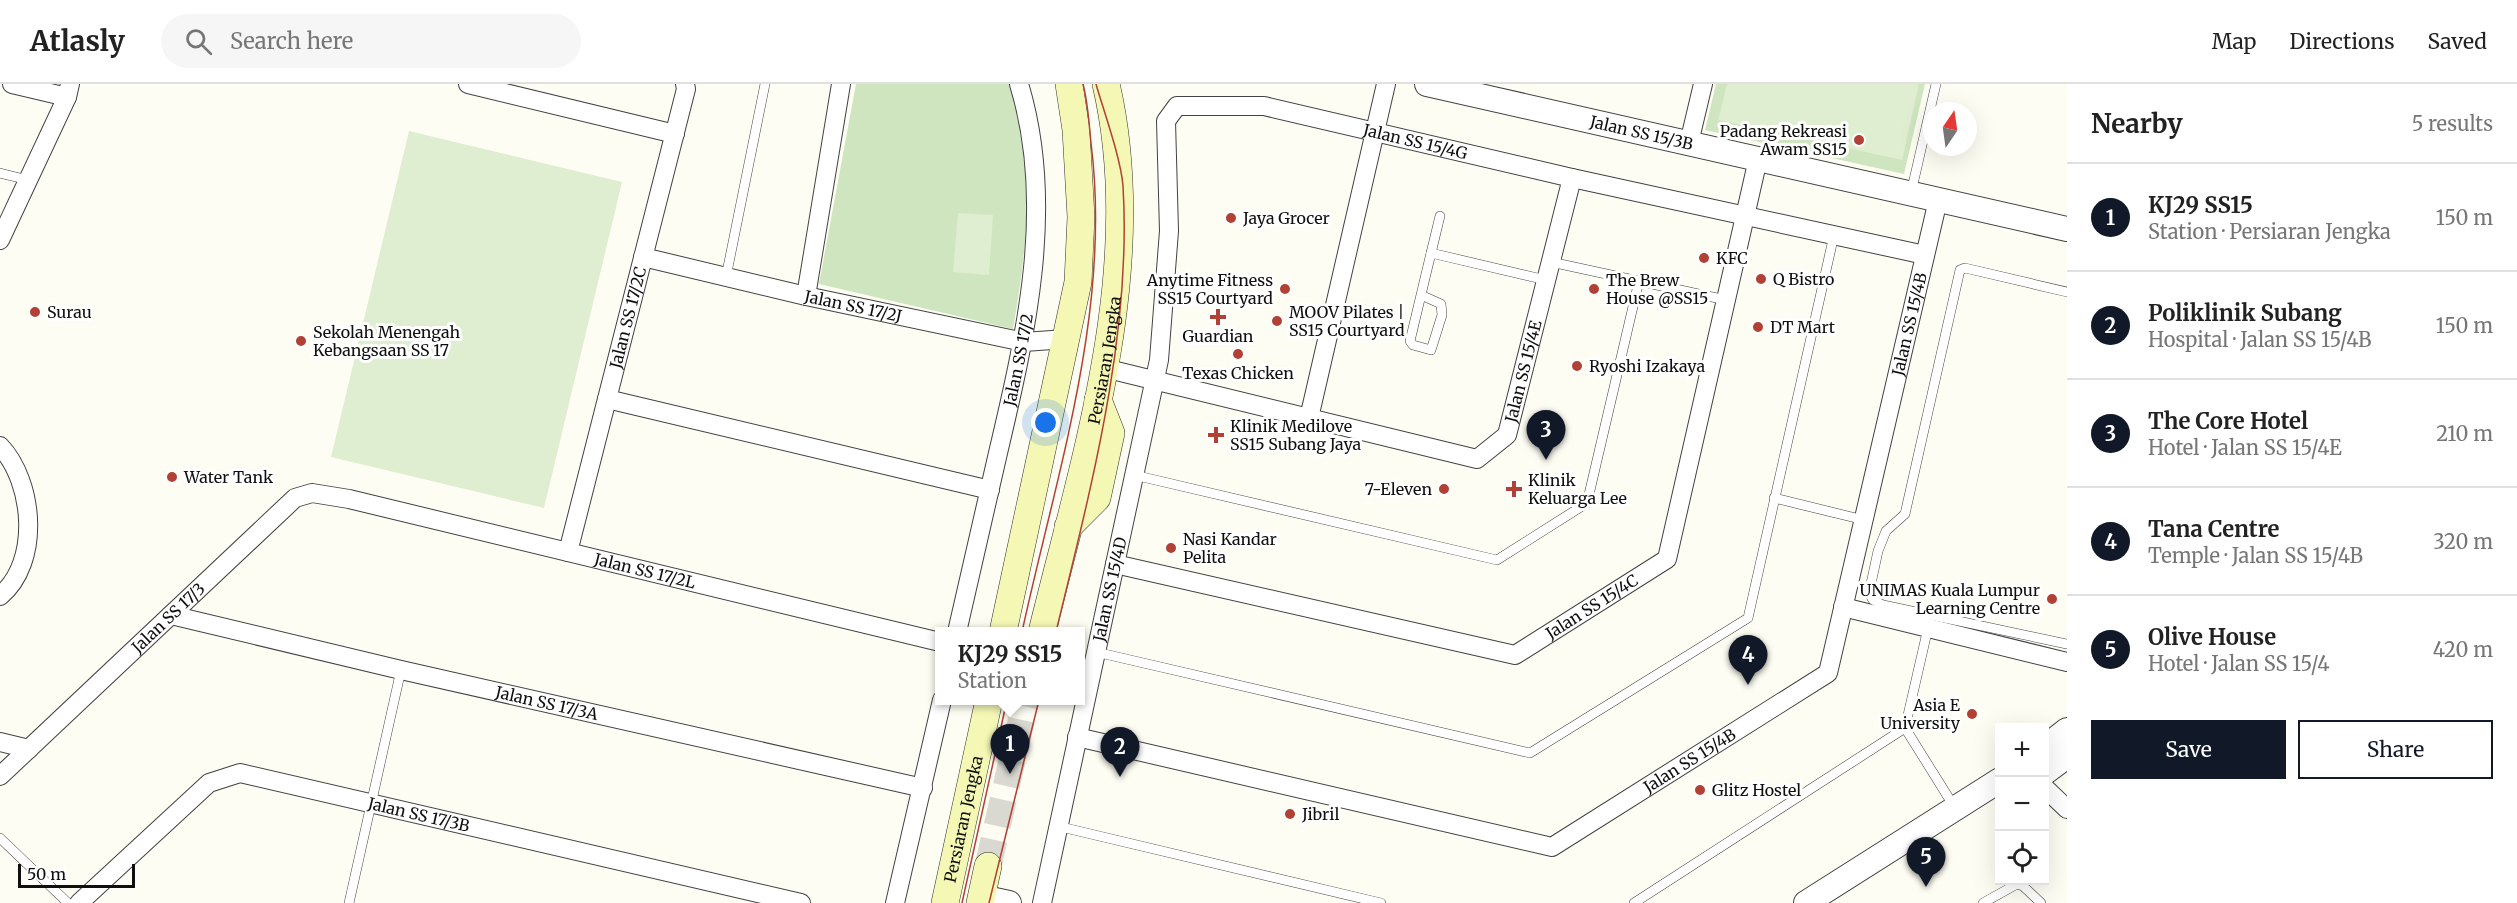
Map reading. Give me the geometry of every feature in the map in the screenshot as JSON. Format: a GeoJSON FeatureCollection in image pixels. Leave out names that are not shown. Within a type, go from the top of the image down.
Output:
{"type":"FeatureCollection","features":[{"type":"Feature","properties":{"kind":"main road"},"geometry":{"type":"LineString","coordinates":[[1004,627],[1078,282],[1081,217],[1077,130],[1069,84]]}},
{"type":"Feature","properties":{"kind":"main road","name":"Persiaran Jengka"},"geometry":{"type":"LineString","coordinates":[[1043,627],[1068,527],[1097,498],[1111,433],[1098,400],[1118,252],[1119,189],[1115,122],[1106,84]]}},
{"type":"Feature","properties":{"kind":"main road","name":"Persiaran Jengka"},"geometry":{"type":"LineString","coordinates":[[945,903],[988,705]]}},
{"type":"Feature","properties":{"kind":"main road","name":"Persiaran Jengka"},"geometry":{"type":"LineString","coordinates":[[980,900],[988,866]]}},
{"type":"Feature","properties":{"kind":"street"},"geometry":{"type":"LineString","coordinates":[[0,240],[69,90],[12,84]]}},
{"type":"Feature","properties":{"kind":"street"},"geometry":{"type":"LineString","coordinates":[[468,84],[675,134]]}},
{"type":"Feature","properties":{"kind":"street","name":"Jalan SS 17/2C"},"geometry":{"type":"LineString","coordinates":[[568,552],[675,134],[685,84]]}},
{"type":"Feature","properties":{"kind":"street"},"geometry":{"type":"LineString","coordinates":[[806,296],[841,84]]}},
{"type":"Feature","properties":{"kind":"street","name":"Jalan SS 17/2"},"geometry":{"type":"LineString","coordinates":[[958,627],[1024,342],[1038,197],[1028,114],[1019,84]]}},
{"type":"Feature","properties":{"kind":"street"},"geometry":{"type":"LineString","coordinates":[[1309,418],[1386,84]]}},
{"type":"Feature","properties":{"kind":"street","name":"Jalan SS 15/3B"},"geometry":{"type":"LineString","coordinates":[[1427,84],[2067,229]]}},
{"type":"Feature","properties":{"kind":"street"},"geometry":{"type":"LineString","coordinates":[[1689,143],[1703,84]]}},
{"type":"Feature","properties":{"kind":"street","name":"Jalan SS 15/4G"},"geometry":{"type":"LineString","coordinates":[[1155,381],[1169,231],[1166,121],[1170,112],[1177,106],[1264,106],[1572,178],[1924,255]]}},
{"type":"Feature","properties":{"kind":"street","name":"Jalan SS 15/4C"},"geometry":{"type":"LineString","coordinates":[[1115,564],[1515,655],[1667,560],[1758,159]]}},
{"type":"Feature","properties":{"kind":"street","name":"Jalan SS 15/4E"},"geometry":{"type":"LineString","coordinates":[[1104,368],[1477,459],[1508,435],[1572,178]]}},
{"type":"Feature","properties":{"kind":"street","name":"Jalan SS 15/4B"},"geometry":{"type":"LineString","coordinates":[[1077,737],[1552,847],[1828,673],[1938,200]]}},
{"type":"Feature","properties":{"kind":"street","name":"Jalan SS 17/2J"},"geometry":{"type":"LineString","coordinates":[[643,257],[806,296],[1024,342],[1066,339]]}},
{"type":"Feature","properties":{"kind":"street","name":"Jalan SS 15/4D"},"geometry":{"type":"LineString","coordinates":[[1085,701],[1155,381]]}},
{"type":"Feature","properties":{"kind":"street"},"geometry":{"type":"LineString","coordinates":[[607,399],[990,489]]}},
{"type":"Feature","properties":{"kind":"street"},"geometry":{"type":"LineString","coordinates":[[0,446],[11,458],[28,512],[24,557],[13,585],[0,596]]}},
{"type":"Feature","properties":{"kind":"street","name":"Jalan SS 17/3"},"geometry":{"type":"LineString","coordinates":[[0,776],[295,498],[312,493],[349,499]]}},
{"type":"Feature","properties":{"kind":"street","name":"Jalan SS 17/2L"},"geometry":{"type":"LineString","coordinates":[[349,499],[935,641]]}},
{"type":"Feature","properties":{"kind":"street"},"geometry":{"type":"LineString","coordinates":[[1843,607],[1928,624],[2067,662]]}},
{"type":"Feature","properties":{"kind":"street","name":"Jalan SS 17/3A"},"geometry":{"type":"LineString","coordinates":[[171,615],[401,670],[923,788]]}},
{"type":"Feature","properties":{"kind":"street"},"geometry":{"type":"LineString","coordinates":[[895,903],[941,705]]}},
{"type":"Feature","properties":{"kind":"street","name":"Jalan SS 15/4D"},"geometry":{"type":"LineString","coordinates":[[1042,903],[1084,705]]}},
{"type":"Feature","properties":{"kind":"street"},"geometry":{"type":"LineString","coordinates":[[2049,744],[2067,730]]}},
{"type":"Feature","properties":{"kind":"street"},"geometry":{"type":"LineString","coordinates":[[0,742],[29,749]]}},
{"type":"Feature","properties":{"kind":"street"},"geometry":{"type":"LineString","coordinates":[[2049,769],[2067,756]]}},
{"type":"Feature","properties":{"kind":"street","name":"Jalan SS 17/3B"},"geometry":{"type":"LineString","coordinates":[[79,903],[209,783],[240,772],[371,805],[801,903]]}},
{"type":"Feature","properties":{"kind":"street"},"geometry":{"type":"LineString","coordinates":[[1806,903],[1995,783]]}},
{"type":"Feature","properties":{"kind":"street"},"geometry":{"type":"LineString","coordinates":[[2049,792],[2067,809]]}},
{"type":"Feature","properties":{"kind":"street"},"geometry":{"type":"LineString","coordinates":[[980,900],[1009,903]]}},
{"type":"Feature","properties":{"kind":"lane"},"geometry":{"type":"LineString","coordinates":[[726,277],[765,84]]}},
{"type":"Feature","properties":{"kind":"lane"},"geometry":{"type":"LineString","coordinates":[[1910,194],[1936,84]]}},
{"type":"Feature","properties":{"kind":"lane"},"geometry":{"type":"LineString","coordinates":[[0,173],[28,180]]}},
{"type":"Feature","properties":{"kind":"lane"},"geometry":{"type":"LineString","coordinates":[[1421,295],[1441,303],[1442,315],[1431,350],[1413,345],[1410,341],[1431,253],[1440,216]]}},
{"type":"Feature","properties":{"kind":"lane"},"geometry":{"type":"LineString","coordinates":[[1096,652],[1530,753],[1748,618],[1834,236]]}},
{"type":"Feature","properties":{"kind":"lane"},"geometry":{"type":"LineString","coordinates":[[1431,253],[1546,280]]}},
{"type":"Feature","properties":{"kind":"lane"},"geometry":{"type":"LineString","coordinates":[[1551,262],[1726,300]]}},
{"type":"Feature","properties":{"kind":"lane"},"geometry":{"type":"LineString","coordinates":[[2067,292],[1965,268],[1960,270],[1956,276],[1905,514],[1886,531],[1878,551],[1869,593],[1874,600],[1883,605],[1928,624],[2067,644]]}},
{"type":"Feature","properties":{"kind":"lane"},"geometry":{"type":"LineString","coordinates":[[1134,475],[1497,560],[1587,503],[1639,281]]}},
{"type":"Feature","properties":{"kind":"lane"},"geometry":{"type":"LineString","coordinates":[[1774,498],[1863,520]]}},
{"type":"Feature","properties":{"kind":"lane"},"geometry":{"type":"LineString","coordinates":[[1928,624],[1905,728],[1956,809]]}},
{"type":"Feature","properties":{"kind":"lane"},"geometry":{"type":"LineString","coordinates":[[349,903],[401,670]]}},
{"type":"Feature","properties":{"kind":"lane"},"geometry":{"type":"LineString","coordinates":[[1634,903],[1905,728]]}},
{"type":"Feature","properties":{"kind":"lane"},"geometry":{"type":"LineString","coordinates":[[1057,826],[1381,903]]}},
{"type":"Feature","properties":{"kind":"lane"},"geometry":{"type":"LineString","coordinates":[[0,838],[68,903]]}},
{"type":"Feature","properties":{"kind":"lane"},"geometry":{"type":"LineString","coordinates":[[1983,903],[2017,884],[2023,886],[2041,903]]}},
{"type":"Feature","properties":{"kind":"green space"},"geometry":{"type":"Polygon","coordinates":[[[856,84],[1012,84],[1025,143],[1027,174],[1025,238],[1013,329],[819,284],[856,84]]]}},
{"type":"Feature","properties":{"kind":"green space","name":"Padang Rekreasi Awam SS15"},"geometry":{"type":"Polygon","coordinates":[[[1716,84],[1925,84],[1904,174],[1705,130],[1716,84]]]}},
{"type":"Feature","properties":{"kind":"green space","name":"Padang Rekreasi Awam SS15"},"geometry":{"type":"Polygon","coordinates":[[[1727,84],[1919,84],[1902,160],[1718,120],[1727,84]]]}},
{"type":"Feature","properties":{"kind":"green space"},"geometry":{"type":"Polygon","coordinates":[[[409,131],[622,182],[544,508],[331,457],[409,131]]]}},
{"type":"Feature","properties":{"kind":"green space"},"geometry":{"type":"Polygon","coordinates":[[[958,213],[993,215],[989,275],[953,272],[958,213]]]}},
{"type":"Feature","properties":{"kind":"tunnel"},"geometry":{"type":"LineString","coordinates":[[988,866],[1025,705]]}},
{"type":"Feature","properties":{"kind":"tram line"},"geometry":{"type":"LineString","coordinates":[[1023,627],[1065,450],[1088,328],[1094,267],[1096,205],[1089,121],[1083,84]]}},
{"type":"Feature","properties":{"kind":"tram line"},"geometry":{"type":"LineString","coordinates":[[1057,627],[1106,410],[1121,298],[1124,242],[1122,175],[1096,84]]}},
{"type":"Feature","properties":{"kind":"tram line"},"geometry":{"type":"LineString","coordinates":[[962,903],[1006,705]]}},
{"type":"Feature","properties":{"kind":"tram line"},"geometry":{"type":"LineString","coordinates":[[989,903],[1038,705]]}},
{"type":"Feature","properties":{"kind":"place","name":"Padang Rekreasi Awam SS15"},"geometry":{"type":"Point","coordinates":[1859,140]}},
{"type":"Feature","properties":{"kind":"place","name":"Jaya Grocer"},"geometry":{"type":"Point","coordinates":[1231,218]}},
{"type":"Feature","properties":{"kind":"place","name":"KFC"},"geometry":{"type":"Point","coordinates":[1704,258]}},
{"type":"Feature","properties":{"kind":"place","name":"Q Bistro"},"geometry":{"type":"Point","coordinates":[1761,279]}},
{"type":"Feature","properties":{"kind":"place","name":"Anytime Fitness SS15 Courtyard"},"geometry":{"type":"Point","coordinates":[1285,289]}},
{"type":"Feature","properties":{"kind":"place","name":"The Brew House @SS15"},"geometry":{"type":"Point","coordinates":[1594,289]}},
{"type":"Feature","properties":{"kind":"place","name":"Surau"},"geometry":{"type":"Point","coordinates":[35,312]}},
{"type":"Feature","properties":{"kind":"place","name":"Guardian"},"geometry":{"type":"Point","coordinates":[1218,317]}},
{"type":"Feature","properties":{"kind":"place","name":"MOOV Pilates | SS15 Courtyard"},"geometry":{"type":"Point","coordinates":[1277,321]}},
{"type":"Feature","properties":{"kind":"place","name":"DT Mart"},"geometry":{"type":"Point","coordinates":[1758,327]}},
{"type":"Feature","properties":{"kind":"place","name":"Sekolah Menengah Kebangsaan SS 17"},"geometry":{"type":"Point","coordinates":[301,341]}},
{"type":"Feature","properties":{"kind":"place","name":"Texas Chicken"},"geometry":{"type":"Point","coordinates":[1238,354]}},
{"type":"Feature","properties":{"kind":"place","name":"Ryoshi Izakaya"},"geometry":{"type":"Point","coordinates":[1577,366]}},
{"type":"Feature","properties":{"kind":"place","name":"Klinik Medilove SS15 Subang Jaya"},"geometry":{"type":"Point","coordinates":[1216,435]}},
{"type":"Feature","properties":{"kind":"place","name":"The Core Hotel"},"geometry":{"type":"Point","coordinates":[1546,460]}},
{"type":"Feature","properties":{"kind":"place","name":"Water Tank"},"geometry":{"type":"Point","coordinates":[172,477]}},
{"type":"Feature","properties":{"kind":"place","name":"7-Eleven"},"geometry":{"type":"Point","coordinates":[1444,489]}},
{"type":"Feature","properties":{"kind":"place","name":"Klinik Keluarga Lee"},"geometry":{"type":"Point","coordinates":[1514,489]}},
{"type":"Feature","properties":{"kind":"place","name":"Nasi Kandar Pelita"},"geometry":{"type":"Point","coordinates":[1171,548]}},
{"type":"Feature","properties":{"kind":"place","name":"UNIMAS Kuala Lumpur Learning Centre"},"geometry":{"type":"Point","coordinates":[2052,599]}},
{"type":"Feature","properties":{"kind":"place","name":"Tana Centre"},"geometry":{"type":"Point","coordinates":[1748,685]}},
{"type":"Feature","properties":{"kind":"place","name":"Asia E University"},"geometry":{"type":"Point","coordinates":[1972,714]}},
{"type":"Feature","properties":{"kind":"place","name":"KJ29 SS15"},"geometry":{"type":"Point","coordinates":[1010,774]}},
{"type":"Feature","properties":{"kind":"place","name":"Poliklinik Subang"},"geometry":{"type":"Point","coordinates":[1120,777]}},
{"type":"Feature","properties":{"kind":"place","name":"Glitz Hostel"},"geometry":{"type":"Point","coordinates":[1700,790]}},
{"type":"Feature","properties":{"kind":"place","name":"Jibril"},"geometry":{"type":"Point","coordinates":[1290,814]}},
{"type":"Feature","properties":{"kind":"place","name":"Olive House"},"geometry":{"type":"Point","coordinates":[1926,887]}}]}
